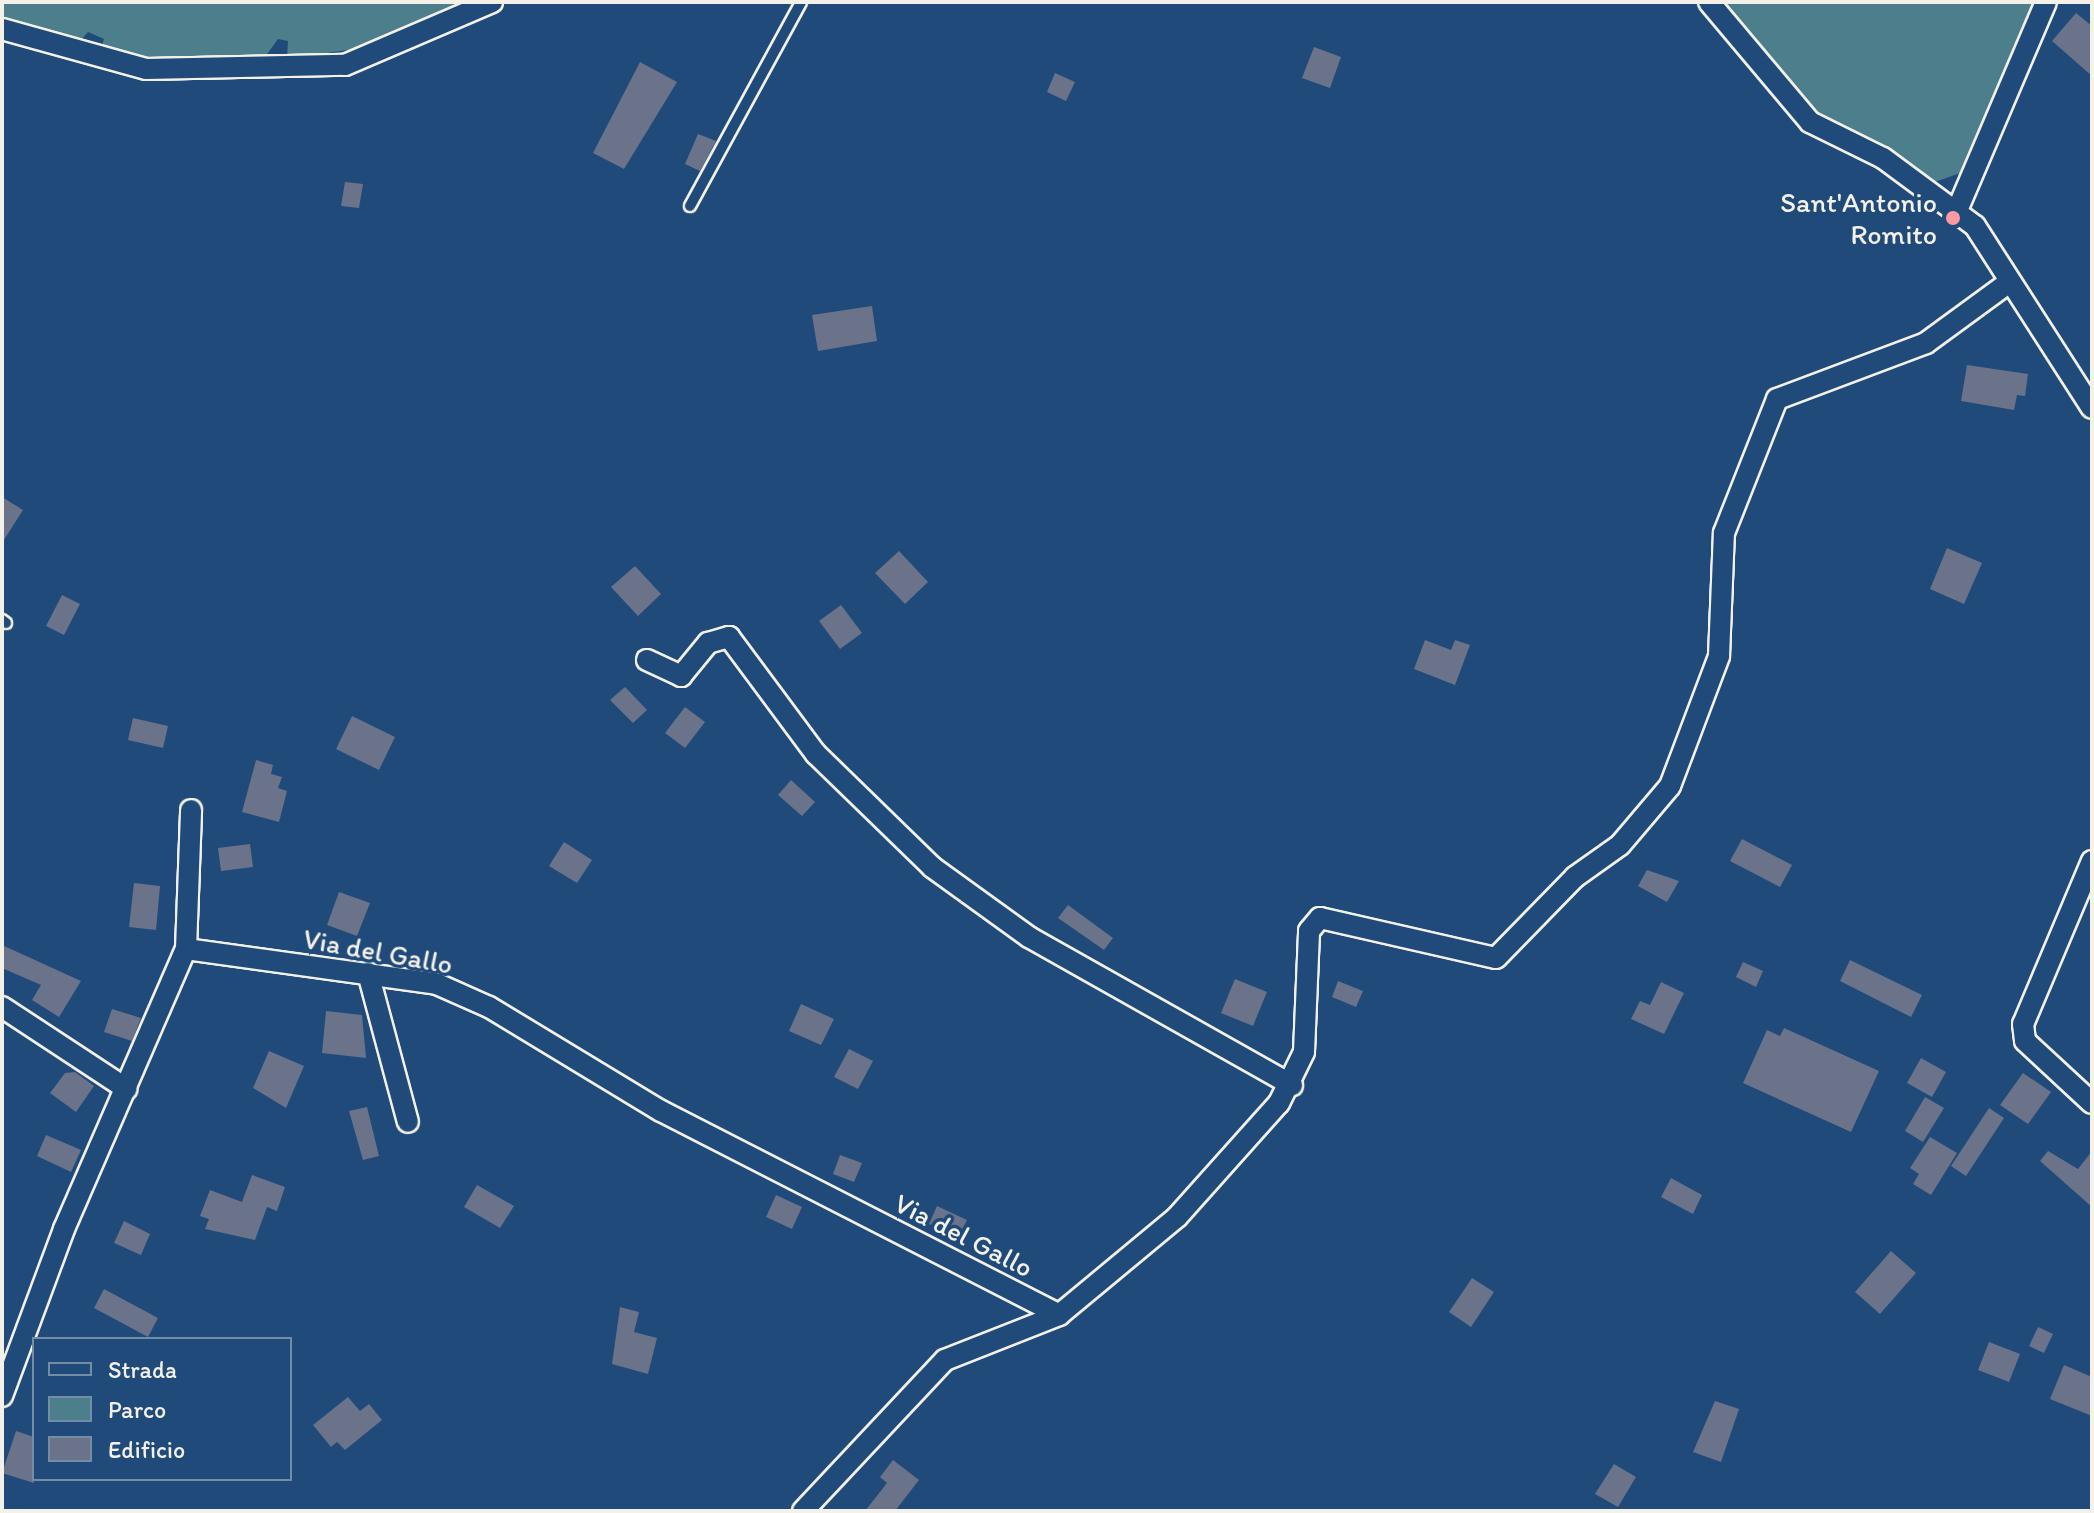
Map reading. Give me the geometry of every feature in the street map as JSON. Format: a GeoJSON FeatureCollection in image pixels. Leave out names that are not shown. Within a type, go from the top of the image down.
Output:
{"type":"FeatureCollection","features":[{"type":"Feature","properties":{"kind":"street"},"geometry":{"type":"LineString","coordinates":[[2,29],[146,69],[345,65],[492,2]]}},
{"type":"Feature","properties":{"kind":"street"},"geometry":{"type":"LineString","coordinates":[[1709,2],[1810,122],[1883,158],[1975,226],[2008,283],[2092,408]]}},
{"type":"Feature","properties":{"kind":"street"},"geometry":{"type":"LineString","coordinates":[[1956,213],[2046,2]]}},
{"type":"Feature","properties":{"kind":"street"},"geometry":{"type":"LineString","coordinates":[[803,1511],[945,1360],[1059,1315],[1177,1217],[1292,1085],[1304,1052],[1309,931],[1320,918],[1496,958],[1575,877],[1620,845],[1670,786],[1719,656],[1724,533],[1777,399],[1926,343],[2008,283]]}},
{"type":"Feature","properties":{"kind":"street"},"geometry":{"type":"LineString","coordinates":[[647,660],[681,676],[708,643],[729,637],[816,754],[932,867],[1029,937],[1292,1085]]}},
{"type":"Feature","properties":{"kind":"street"},"geometry":{"type":"LineString","coordinates":[[2,1396],[186,949],[191,810]]}},
{"type":"Feature","properties":{"kind":"street"},"geometry":{"type":"LineString","coordinates":[[2092,861],[2023,1024],[2025,1041],[2092,1103]]}},
{"type":"Feature","properties":{"kind":"street","name":"Via del Gallo"},"geometry":{"type":"LineString","coordinates":[[186,949],[437,984],[489,1007],[661,1111],[1059,1315]]}},
{"type":"Feature","properties":{"kind":"street"},"geometry":{"type":"LineString","coordinates":[[368,973],[408,1122]]}},
{"type":"Feature","properties":{"kind":"street"},"geometry":{"type":"LineString","coordinates":[[2,1007],[127,1089]]}},
{"type":"Feature","properties":{"kind":"lane"},"geometry":{"type":"LineString","coordinates":[[690,206],[801,2]]}},
{"type":"Feature","properties":{"kind":"green space"},"geometry":{"type":"Polygon","coordinates":[[[2,2],[472,2],[381,45],[287,59],[288,41],[278,39],[265,57],[147,63],[101,49],[104,39],[88,32],[80,41],[2,19],[2,2]]]}},
{"type":"Feature","properties":{"kind":"green space"},"geometry":{"type":"Polygon","coordinates":[[[1717,2],[2033,2],[1966,171],[1929,184],[1801,104],[1717,2]]]}},
{"type":"Feature","properties":{"kind":"building"},"geometry":{"type":"Polygon","coordinates":[[[2076,13],[2092,26],[2092,76],[2052,41],[2076,13]]]}},
{"type":"Feature","properties":{"kind":"building"},"geometry":{"type":"Polygon","coordinates":[[[1314,47],[1341,57],[1330,88],[1302,78],[1314,47]]]}},
{"type":"Feature","properties":{"kind":"building"},"geometry":{"type":"Polygon","coordinates":[[[640,62],[677,82],[624,169],[593,153],[640,62]]]}},
{"type":"Feature","properties":{"kind":"building"},"geometry":{"type":"Polygon","coordinates":[[[1055,73],[1075,82],[1066,101],[1047,92],[1055,73]]]}},
{"type":"Feature","properties":{"kind":"building"},"geometry":{"type":"Polygon","coordinates":[[[698,134],[716,141],[700,171],[685,164],[698,134]]]}},
{"type":"Feature","properties":{"kind":"building"},"geometry":{"type":"Polygon","coordinates":[[[345,182],[363,184],[359,208],[341,206],[345,182]]]}},
{"type":"Feature","properties":{"kind":"building"},"geometry":{"type":"Polygon","coordinates":[[[872,306],[877,341],[818,351],[812,315],[872,306]]]}},
{"type":"Feature","properties":{"kind":"building"},"geometry":{"type":"Polygon","coordinates":[[[1967,365],[2028,374],[2025,396],[2017,395],[2014,410],[1961,401],[1967,365]]]}},
{"type":"Feature","properties":{"kind":"building"},"geometry":{"type":"Polygon","coordinates":[[[2,497],[23,510],[2,543],[2,497]]]}},
{"type":"Feature","properties":{"kind":"building"},"geometry":{"type":"Polygon","coordinates":[[[1947,548],[1982,563],[1964,604],[1930,589],[1947,548]]]}},
{"type":"Feature","properties":{"kind":"building"},"geometry":{"type":"Polygon","coordinates":[[[899,551],[928,582],[905,604],[875,573],[899,551]]]}},
{"type":"Feature","properties":{"kind":"building"},"geometry":{"type":"Polygon","coordinates":[[[635,566],[661,594],[638,616],[611,587],[635,566]]]}},
{"type":"Feature","properties":{"kind":"building"},"geometry":{"type":"Polygon","coordinates":[[[62,595],[80,604],[64,635],[46,626],[62,595]]]}},
{"type":"Feature","properties":{"kind":"building"},"geometry":{"type":"Polygon","coordinates":[[[841,605],[862,633],[840,649],[819,621],[841,605]]]}},
{"type":"Feature","properties":{"kind":"building"},"geometry":{"type":"Polygon","coordinates":[[[1425,640],[1451,650],[1455,640],[1470,645],[1455,685],[1414,669],[1425,640]]]}},
{"type":"Feature","properties":{"kind":"building"},"geometry":{"type":"Polygon","coordinates":[[[625,687],[647,710],[633,723],[610,700],[625,687]]]}},
{"type":"Feature","properties":{"kind":"building"},"geometry":{"type":"Polygon","coordinates":[[[685,707],[705,722],[685,748],[665,733],[685,707]]]}},
{"type":"Feature","properties":{"kind":"building"},"geometry":{"type":"Polygon","coordinates":[[[352,716],[395,737],[379,770],[336,749],[352,716]]]}},
{"type":"Feature","properties":{"kind":"building"},"geometry":{"type":"Polygon","coordinates":[[[133,718],[168,726],[163,748],[128,740],[133,718]]]}},
{"type":"Feature","properties":{"kind":"building"},"geometry":{"type":"Polygon","coordinates":[[[256,760],[273,765],[271,774],[282,777],[278,788],[287,791],[279,822],[242,812],[256,760]]]}},
{"type":"Feature","properties":{"kind":"building"},"geometry":{"type":"Polygon","coordinates":[[[791,780],[815,802],[802,816],[778,795],[791,780]]]}},
{"type":"Feature","properties":{"kind":"building"},"geometry":{"type":"Polygon","coordinates":[[[1742,839],[1792,865],[1780,887],[1730,861],[1742,839]]]}},
{"type":"Feature","properties":{"kind":"building"},"geometry":{"type":"Polygon","coordinates":[[[564,842],[592,860],[577,883],[549,866],[564,842]]]}},
{"type":"Feature","properties":{"kind":"building"},"geometry":{"type":"Polygon","coordinates":[[[250,844],[253,867],[221,871],[218,848],[250,844]]]}},
{"type":"Feature","properties":{"kind":"building"},"geometry":{"type":"Polygon","coordinates":[[[1647,870],[1679,881],[1667,902],[1638,886],[1647,870]]]}},
{"type":"Feature","properties":{"kind":"building"},"geometry":{"type":"Polygon","coordinates":[[[134,883],[160,886],[156,930],[129,927],[134,883]]]}},
{"type":"Feature","properties":{"kind":"building"},"geometry":{"type":"Polygon","coordinates":[[[339,892],[370,903],[357,936],[327,925],[339,892]]]}},
{"type":"Feature","properties":{"kind":"building"},"geometry":{"type":"Polygon","coordinates":[[[1068,905],[1113,938],[1104,950],[1058,918],[1068,905]]]}},
{"type":"Feature","properties":{"kind":"building"},"geometry":{"type":"Polygon","coordinates":[[[2,945],[81,981],[59,1017],[32,1000],[41,985],[2,968],[2,945]]]}},
{"type":"Feature","properties":{"kind":"building"},"geometry":{"type":"Polygon","coordinates":[[[1850,960],[1922,995],[1911,1017],[1840,981],[1850,960]]]}},
{"type":"Feature","properties":{"kind":"building"},"geometry":{"type":"Polygon","coordinates":[[[1743,962],[1763,971],[1756,987],[1736,977],[1743,962]]]}},
{"type":"Feature","properties":{"kind":"building"},"geometry":{"type":"Polygon","coordinates":[[[1235,979],[1267,992],[1253,1026],[1221,1013],[1235,979]]]}},
{"type":"Feature","properties":{"kind":"building"},"geometry":{"type":"Polygon","coordinates":[[[1338,981],[1363,991],[1356,1007],[1332,997],[1338,981]]]}},
{"type":"Feature","properties":{"kind":"building"},"geometry":{"type":"Polygon","coordinates":[[[1661,982],[1684,993],[1664,1034],[1631,1019],[1640,1001],[1650,1005],[1661,982]]]}},
{"type":"Feature","properties":{"kind":"building"},"geometry":{"type":"Polygon","coordinates":[[[801,1004],[834,1019],[821,1045],[789,1031],[801,1004]]]}},
{"type":"Feature","properties":{"kind":"building"},"geometry":{"type":"Polygon","coordinates":[[[112,1009],[141,1018],[132,1041],[104,1032],[112,1009]]]}},
{"type":"Feature","properties":{"kind":"building"},"geometry":{"type":"Polygon","coordinates":[[[326,1011],[362,1015],[366,1058],[322,1053],[326,1011]]]}},
{"type":"Feature","properties":{"kind":"building"},"geometry":{"type":"Polygon","coordinates":[[[1784,1028],[1879,1071],[1851,1132],[1743,1083],[1767,1030],[1780,1036],[1784,1028]]]}},
{"type":"Feature","properties":{"kind":"building"},"geometry":{"type":"Polygon","coordinates":[[[849,1049],[873,1061],[858,1089],[834,1077],[849,1049]]]}},
{"type":"Feature","properties":{"kind":"building"},"geometry":{"type":"Polygon","coordinates":[[[269,1051],[304,1066],[286,1108],[253,1088],[269,1051]]]}},
{"type":"Feature","properties":{"kind":"building"},"geometry":{"type":"Polygon","coordinates":[[[1921,1058],[1946,1072],[1932,1097],[1907,1083],[1921,1058]]]}},
{"type":"Feature","properties":{"kind":"building"},"geometry":{"type":"Polygon","coordinates":[[[75,1072],[94,1086],[76,1112],[50,1093],[65,1073],[75,1072]]]}},
{"type":"Feature","properties":{"kind":"building"},"geometry":{"type":"Polygon","coordinates":[[[2023,1073],[2051,1092],[2028,1124],[2000,1105],[2023,1073]]]}},
{"type":"Feature","properties":{"kind":"building"},"geometry":{"type":"Polygon","coordinates":[[[1925,1097],[1944,1108],[1923,1142],[1905,1131],[1925,1097]]]}},
{"type":"Feature","properties":{"kind":"building"},"geometry":{"type":"Polygon","coordinates":[[[367,1107],[379,1156],[363,1160],[349,1111],[367,1107]]]}},
{"type":"Feature","properties":{"kind":"building"},"geometry":{"type":"Polygon","coordinates":[[[1989,1108],[2004,1118],[1966,1176],[1951,1166],[1989,1108]]]}},
{"type":"Feature","properties":{"kind":"building"},"geometry":{"type":"Polygon","coordinates":[[[46,1135],[81,1150],[71,1172],[37,1156],[46,1135]]]}},
{"type":"Feature","properties":{"kind":"building"},"geometry":{"type":"Polygon","coordinates":[[[1930,1137],[1957,1153],[1931,1195],[1913,1184],[1919,1174],[1910,1168],[1930,1137]]]}},
{"type":"Feature","properties":{"kind":"building"},"geometry":{"type":"Polygon","coordinates":[[[2048,1151],[2078,1169],[2092,1151],[2092,1207],[2040,1161],[2048,1151]]]}},
{"type":"Feature","properties":{"kind":"building"},"geometry":{"type":"Polygon","coordinates":[[[840,1155],[862,1163],[854,1182],[833,1174],[840,1155]]]}},
{"type":"Feature","properties":{"kind":"building"},"geometry":{"type":"Polygon","coordinates":[[[252,1175],[285,1187],[277,1211],[267,1207],[255,1240],[205,1229],[209,1219],[200,1216],[210,1190],[242,1202],[252,1175]]]}},
{"type":"Feature","properties":{"kind":"building"},"geometry":{"type":"Polygon","coordinates":[[[1671,1178],[1702,1195],[1693,1214],[1661,1197],[1671,1178]]]}},
{"type":"Feature","properties":{"kind":"building"},"geometry":{"type":"Polygon","coordinates":[[[477,1185],[514,1206],[500,1228],[464,1207],[477,1185]]]}},
{"type":"Feature","properties":{"kind":"building"},"geometry":{"type":"Polygon","coordinates":[[[776,1195],[802,1207],[792,1229],[766,1217],[776,1195]]]}},
{"type":"Feature","properties":{"kind":"building"},"geometry":{"type":"Polygon","coordinates":[[[937,1206],[967,1220],[958,1238],[929,1224],[937,1206]]]}},
{"type":"Feature","properties":{"kind":"building"},"geometry":{"type":"Polygon","coordinates":[[[124,1221],[150,1234],[141,1255],[114,1243],[124,1221]]]}},
{"type":"Feature","properties":{"kind":"building"},"geometry":{"type":"Polygon","coordinates":[[[1891,1251],[1916,1273],[1880,1314],[1855,1292],[1891,1251]]]}},
{"type":"Feature","properties":{"kind":"building"},"geometry":{"type":"Polygon","coordinates":[[[1472,1278],[1494,1292],[1471,1327],[1449,1312],[1472,1278]]]}},
{"type":"Feature","properties":{"kind":"building"},"geometry":{"type":"Polygon","coordinates":[[[104,1289],[158,1318],[148,1337],[94,1308],[104,1289]]]}},
{"type":"Feature","properties":{"kind":"building"},"geometry":{"type":"Polygon","coordinates":[[[620,1307],[639,1312],[634,1332],[657,1338],[648,1374],[612,1364],[620,1307]]]}},
{"type":"Feature","properties":{"kind":"building"},"geometry":{"type":"Polygon","coordinates":[[[2038,1327],[2053,1334],[2044,1353],[2029,1346],[2038,1327]]]}},
{"type":"Feature","properties":{"kind":"building"},"geometry":{"type":"Polygon","coordinates":[[[1989,1342],[2020,1354],[2009,1382],[1978,1370],[1989,1342]]]}},
{"type":"Feature","properties":{"kind":"building"},"geometry":{"type":"Polygon","coordinates":[[[2064,1365],[2092,1377],[2092,1416],[2050,1399],[2064,1365]]]}},
{"type":"Feature","properties":{"kind":"building"},"geometry":{"type":"Polygon","coordinates":[[[348,1397],[360,1411],[369,1404],[382,1420],[345,1450],[337,1442],[331,1447],[313,1425],[348,1397]]]}},
{"type":"Feature","properties":{"kind":"building"},"geometry":{"type":"Polygon","coordinates":[[[1715,1401],[1739,1409],[1721,1462],[1693,1452],[1715,1401]]]}},
{"type":"Feature","properties":{"kind":"building"},"geometry":{"type":"Polygon","coordinates":[[[16,1431],[32,1436],[34,1483],[2,1473],[16,1431]]]}},
{"type":"Feature","properties":{"kind":"building"},"geometry":{"type":"Polygon","coordinates":[[[893,1460],[919,1480],[895,1511],[865,1511],[887,1483],[880,1477],[893,1460]]]}},
{"type":"Feature","properties":{"kind":"building"},"geometry":{"type":"Polygon","coordinates":[[[1614,1464],[1636,1477],[1618,1507],[1595,1494],[1614,1464]]]}},
{"type":"Feature","properties":{"kind":"place","name":"Sant'Antonio Romito"},"geometry":{"type":"Point","coordinates":[1953,218]}}]}
